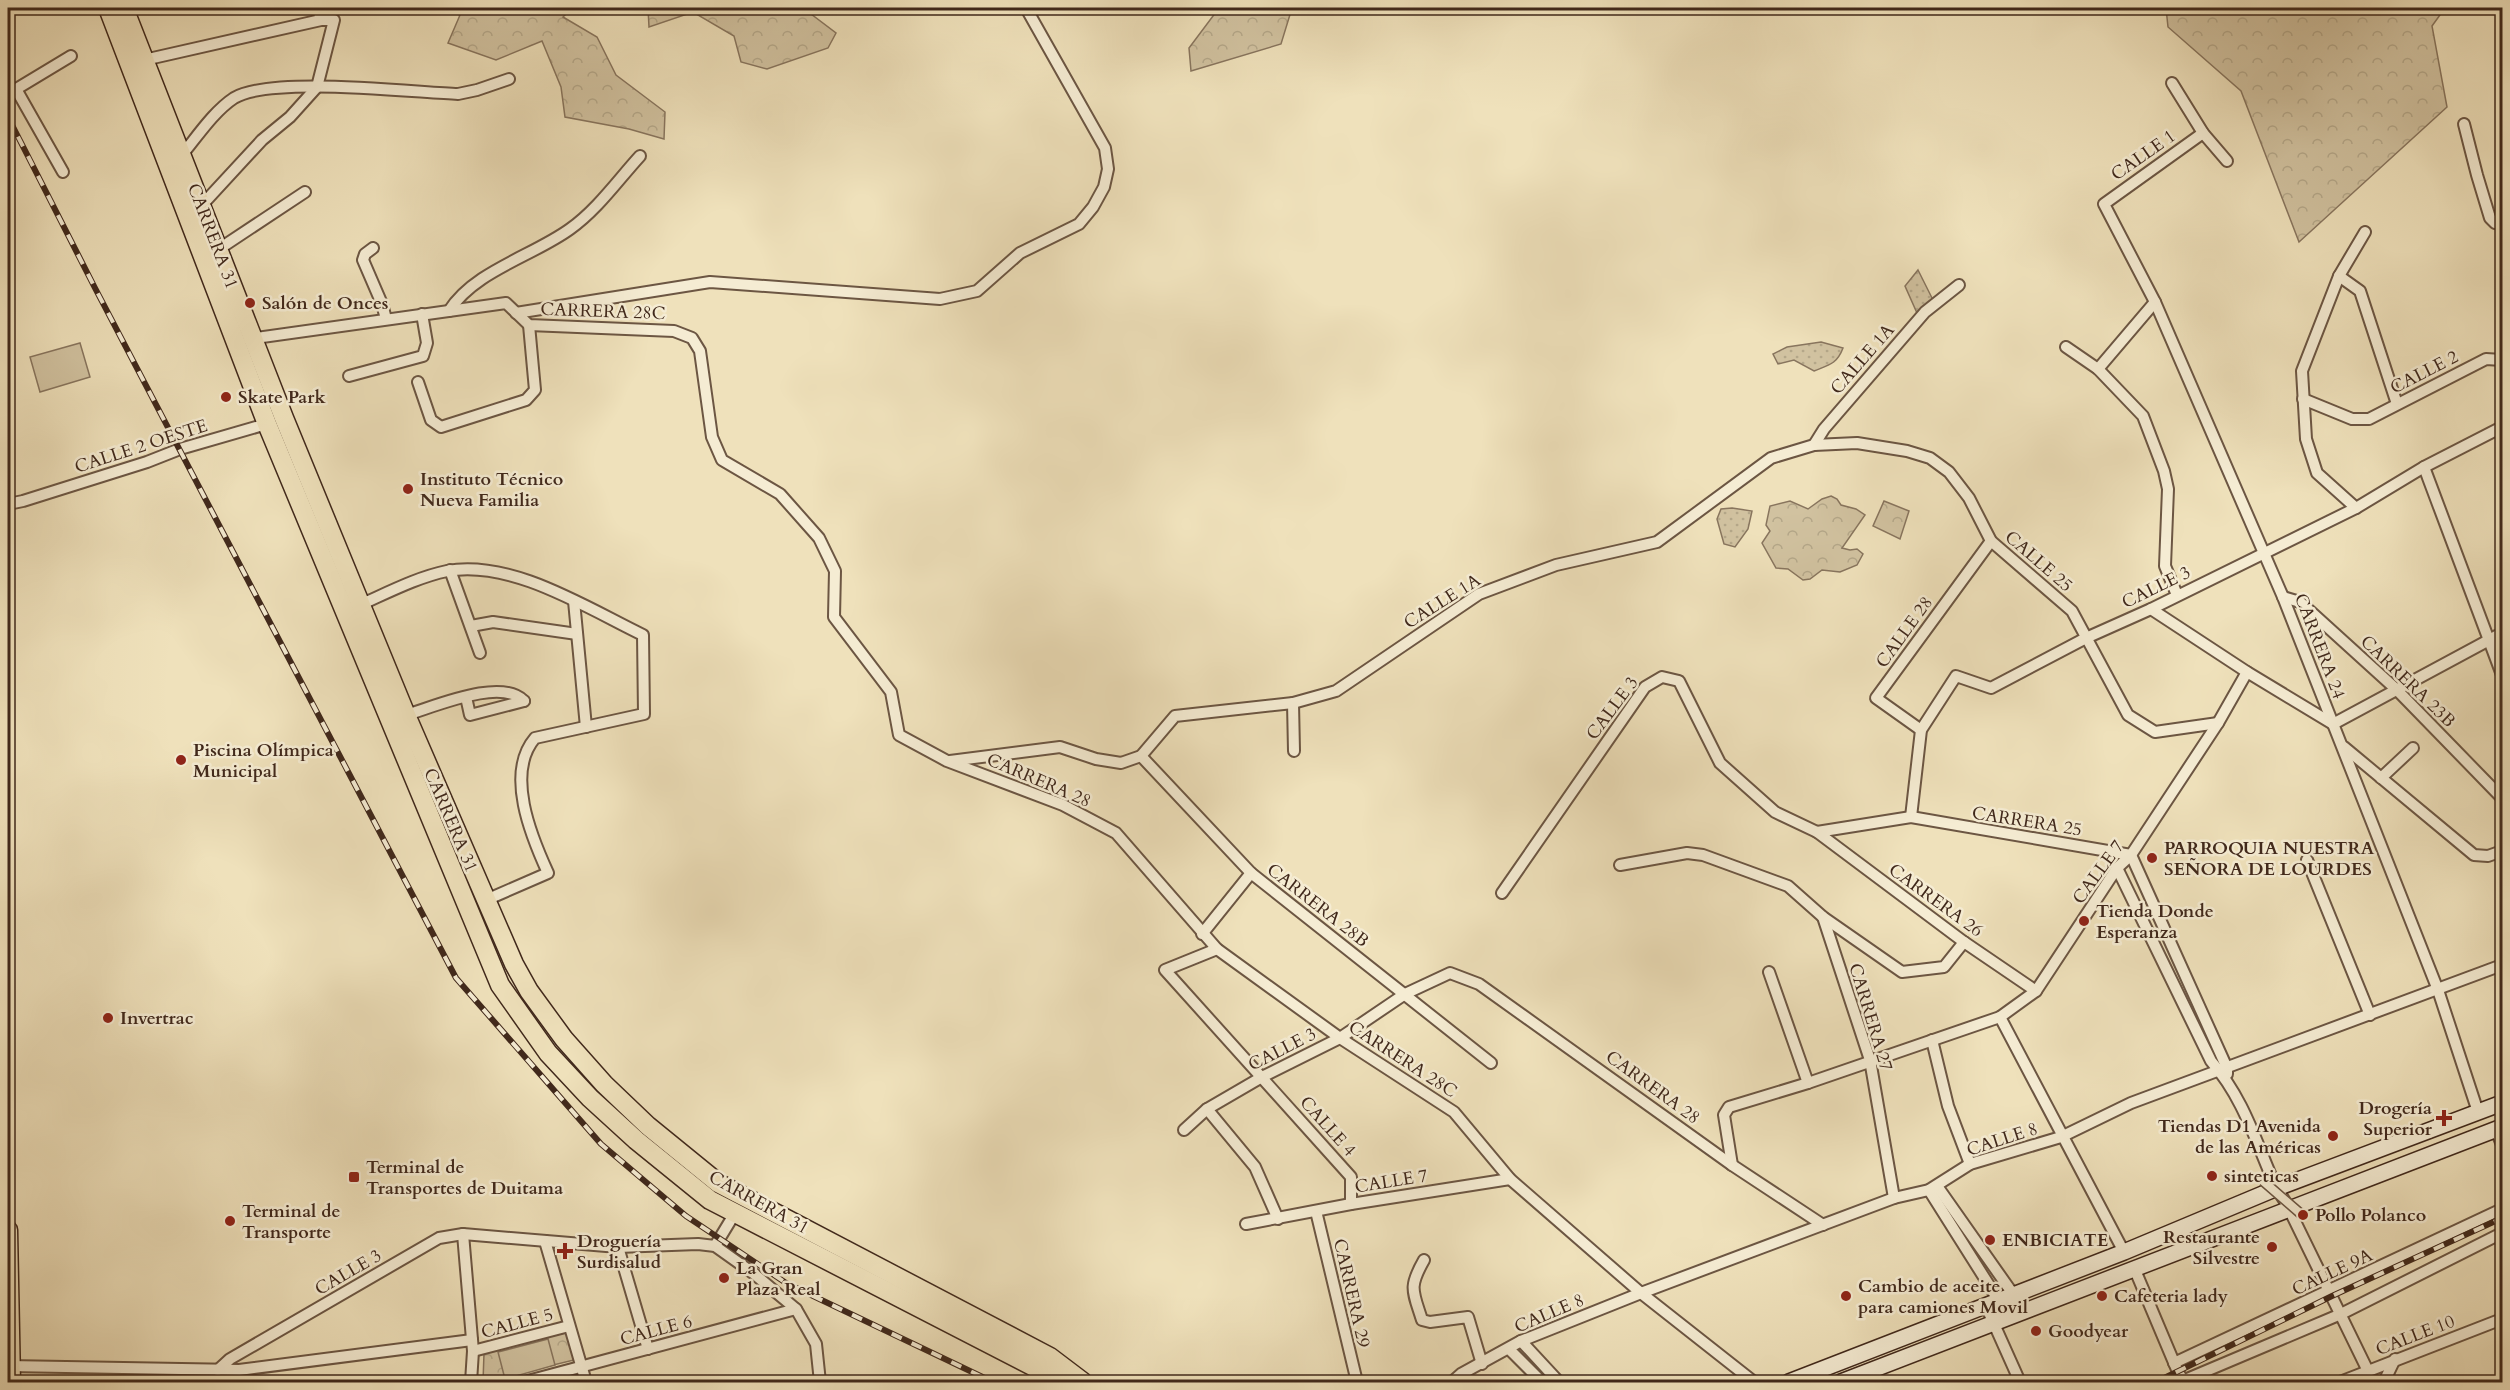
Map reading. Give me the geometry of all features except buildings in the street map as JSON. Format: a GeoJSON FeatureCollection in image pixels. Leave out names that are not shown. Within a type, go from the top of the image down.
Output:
{"type":"FeatureCollection","features":[{"type":"Feature","properties":{"kind":"highway","name":"CARRERA 31"},"geometry":{"type":"LineString","coordinates":[[122,8],[219,249],[244,340]]}},
{"type":"Feature","properties":{"kind":"highway","name":"CARRERA 31"},"geometry":{"type":"LineString","coordinates":[[122,8],[244,340],[500,985],[548,1053],[590,1098],[636,1140],[710,1200],[1040,1370],[1058,1383]]}},
{"type":"Feature","properties":{"kind":"highway","name":"CARRERA 31"},"geometry":{"type":"LineString","coordinates":[[276,421],[362,604],[406,715],[514,964],[529,992],[564,1039],[604,1084],[648,1126],[718,1183],[1050,1357],[1084,1382]]}},
{"type":"Feature","properties":{"kind":"highway"},"geometry":{"type":"LineString","coordinates":[[735,1213],[745,1211],[766,1216],[775,1213]]}},
{"type":"Feature","properties":{"kind":"highway"},"geometry":{"type":"LineString","coordinates":[[8,1230],[10,1371]]}},
{"type":"Feature","properties":{"kind":"main road"},"geometry":{"type":"LineString","coordinates":[[1789,1383],[2124,1252],[2270,1184],[2502,1103]]}},
{"type":"Feature","properties":{"kind":"main road"},"geometry":{"type":"LineString","coordinates":[[1841,1383],[2295,1211],[2499,1129]]}},
{"type":"Feature","properties":{"kind":"street"},"geometry":{"type":"LineString","coordinates":[[318,8],[321,20]]}},
{"type":"Feature","properties":{"kind":"street"},"geometry":{"type":"LineString","coordinates":[[516,312],[710,282],[940,299],[977,291],[1020,253],[1079,224],[1094,207],[1104,187],[1108,169],[1104,148],[1026,8]]}},
{"type":"Feature","properties":{"kind":"street"},"geometry":{"type":"LineString","coordinates":[[144,60],[321,20],[334,20],[317,87],[290,117],[262,140],[202,205]]}},
{"type":"Feature","properties":{"kind":"street"},"geometry":{"type":"LineString","coordinates":[[63,172],[12,91],[71,56]]}},
{"type":"Feature","properties":{"kind":"street"},"geometry":{"type":"LineString","coordinates":[[182,156],[215,114],[233,99],[250,91],[266,88],[317,87],[458,94],[509,79]]}},
{"type":"Feature","properties":{"kind":"street","name":"CALLE 1"},"geometry":{"type":"LineString","coordinates":[[2172,83],[2203,134],[2227,161]]}},
{"type":"Feature","properties":{"kind":"street"},"geometry":{"type":"LineString","coordinates":[[2464,124],[2476,176],[2490,218],[2502,224]]}},
{"type":"Feature","properties":{"kind":"street","name":"CALLE 1"},"geometry":{"type":"LineString","coordinates":[[2104,204],[2203,134]]}},
{"type":"Feature","properties":{"kind":"street"},"geometry":{"type":"LineString","coordinates":[[449,310],[456,299],[465,292],[508,264],[551,243],[573,227],[640,156]]}},
{"type":"Feature","properties":{"kind":"street"},"geometry":{"type":"LineString","coordinates":[[219,249],[305,192]]}},
{"type":"Feature","properties":{"kind":"street","name":"CARRERA 24"},"geometry":{"type":"LineString","coordinates":[[2104,204],[2154,302],[2283,597],[2438,990],[2478,1112]]}},
{"type":"Feature","properties":{"kind":"street"},"geometry":{"type":"LineString","coordinates":[[2356,508],[2317,473],[2306,439],[2302,371],[2339,276],[2365,232]]}},
{"type":"Feature","properties":{"kind":"street"},"geometry":{"type":"LineString","coordinates":[[373,248],[365,254],[363,260],[382,304],[386,320]]}},
{"type":"Feature","properties":{"kind":"street"},"geometry":{"type":"LineString","coordinates":[[2339,276],[2360,291],[2397,404]]}},
{"type":"Feature","properties":{"kind":"street","name":"CALLE 1A"},"geometry":{"type":"LineString","coordinates":[[1141,756],[1175,716],[1293,703],[1336,691],[1479,594],[1556,564],[1657,542],[1771,458],[1814,445],[1824,429],[1919,319],[1959,285]]}},
{"type":"Feature","properties":{"kind":"street"},"geometry":{"type":"LineString","coordinates":[[2098,369],[2154,302]]}},
{"type":"Feature","properties":{"kind":"street","name":"CARRERA 28C"},"geometry":{"type":"LineString","coordinates":[[244,340],[506,303],[529,325],[674,331],[692,338]]}},
{"type":"Feature","properties":{"kind":"street"},"geometry":{"type":"LineString","coordinates":[[349,376],[423,356],[427,343],[422,314]]}},
{"type":"Feature","properties":{"kind":"street"},"geometry":{"type":"LineString","coordinates":[[418,382],[431,420],[441,427],[526,400],[536,390],[529,325]]}},
{"type":"Feature","properties":{"kind":"street","name":"CARRERA 28"},"geometry":{"type":"LineString","coordinates":[[692,338],[700,351],[712,437],[722,460],[780,494],[819,538],[835,571],[834,617],[891,692],[899,735],[947,761],[1063,805],[1116,834]]}},
{"type":"Feature","properties":{"kind":"street"},"geometry":{"type":"LineString","coordinates":[[2066,347],[2098,369],[2143,416],[2164,471],[2168,489],[2165,566],[2177,596]]}},
{"type":"Feature","properties":{"kind":"street","name":"CALLE 2"},"geometry":{"type":"LineString","coordinates":[[2303,399],[2352,419],[2369,419],[2486,359],[2502,360]]}},
{"type":"Feature","properties":{"kind":"street","name":"CALLE 2 OESTE"},"geometry":{"type":"LineString","coordinates":[[8,504],[276,421]]}},
{"type":"Feature","properties":{"kind":"street","name":"CALLE 3"},"geometry":{"type":"LineString","coordinates":[[1911,817],[1921,730],[1956,676],[1991,688],[2086,638],[2151,609],[2356,508],[2424,467],[2502,427]]}},
{"type":"Feature","properties":{"kind":"street","name":"CALLE 25"},"geometry":{"type":"LineString","coordinates":[[1814,445],[1857,443],[1907,451],[1930,458],[1950,472],[1969,498],[1991,541],[2072,611],[2128,715],[2155,732],[2218,723]]}},
{"type":"Feature","properties":{"kind":"street"},"geometry":{"type":"LineString","coordinates":[[2424,467],[2502,675]]}},
{"type":"Feature","properties":{"kind":"street","name":"CALLE 28"},"geometry":{"type":"LineString","coordinates":[[1921,730],[1876,698],[1991,541]]}},
{"type":"Feature","properties":{"kind":"street"},"geometry":{"type":"LineString","coordinates":[[362,604],[432,574],[450,570],[488,570],[536,584],[643,635],[644,714],[535,738],[527,747],[521,764],[520,781],[533,839],[548,873],[486,900]]}},
{"type":"Feature","properties":{"kind":"street"},"geometry":{"type":"LineString","coordinates":[[450,570],[480,653]]}},
{"type":"Feature","properties":{"kind":"street","name":"CARRERA 23B"},"geometry":{"type":"LineString","coordinates":[[2283,597],[2300,602],[2397,690],[2502,798]]}},
{"type":"Feature","properties":{"kind":"street"},"geometry":{"type":"LineString","coordinates":[[574,601],[586,727]]}},
{"type":"Feature","properties":{"kind":"street"},"geometry":{"type":"LineString","coordinates":[[2151,609],[2247,672],[2333,724],[2502,633]]}},
{"type":"Feature","properties":{"kind":"street"},"geometry":{"type":"LineString","coordinates":[[471,626],[493,622],[577,634]]}},
{"type":"Feature","properties":{"kind":"street","name":"CALLE 7"},"geometry":{"type":"LineString","coordinates":[[1732,1165],[1724,1115],[1729,1107],[1796,1087],[2000,1017],[2036,991],[2117,868],[2131,855],[2218,723],[2247,672]]}},
{"type":"Feature","properties":{"kind":"street","name":"CALLE 3"},"geometry":{"type":"LineString","coordinates":[[1502,892],[1645,687],[1662,677],[1679,681],[1720,763],[1775,812],[1817,832]]}},
{"type":"Feature","properties":{"kind":"street"},"geometry":{"type":"LineString","coordinates":[[406,715],[466,697],[489,691],[519,696],[524,701],[471,715],[466,697]]}},
{"type":"Feature","properties":{"kind":"street"},"geometry":{"type":"LineString","coordinates":[[1293,703],[1294,751]]}},
{"type":"Feature","properties":{"kind":"street"},"geometry":{"type":"LineString","coordinates":[[2342,746],[2474,855],[2488,856],[2502,851]]}},
{"type":"Feature","properties":{"kind":"street"},"geometry":{"type":"LineString","coordinates":[[947,761],[1060,747],[1096,759],[1122,763],[1141,756]]}},
{"type":"Feature","properties":{"kind":"street"},"geometry":{"type":"LineString","coordinates":[[2381,778],[2413,748]]}},
{"type":"Feature","properties":{"kind":"street","name":"CARRERA 28B"},"geometry":{"type":"LineString","coordinates":[[1141,756],[1251,873],[1491,1063]]}},
{"type":"Feature","properties":{"kind":"street","name":"CARRERA 25"},"geometry":{"type":"LineString","coordinates":[[1817,832],[1911,817],[2131,855]]}},
{"type":"Feature","properties":{"kind":"street","name":"CARRERA 26"},"geometry":{"type":"LineString","coordinates":[[1817,832],[1964,942],[2036,991]]}},
{"type":"Feature","properties":{"kind":"street","name":"CARRERA 28C"},"geometry":{"type":"LineString","coordinates":[[1116,834],[1217,949],[1340,1038],[1454,1112],[1510,1179],[1641,1293],[1754,1383]]}},
{"type":"Feature","properties":{"kind":"street","name":"CARRERA 27"},"geometry":{"type":"LineString","coordinates":[[1620,865],[1688,853],[1703,855],[1788,886],[1822,917],[1902,972],[1944,967],[1964,942]]}},
{"type":"Feature","properties":{"kind":"street"},"geometry":{"type":"LineString","coordinates":[[2131,855],[2227,1080],[2246,1112],[2270,1184],[2295,1211],[2368,1371]]}},
{"type":"Feature","properties":{"kind":"street"},"geometry":{"type":"LineString","coordinates":[[2307,860],[2370,1015]]}},
{"type":"Feature","properties":{"kind":"street"},"geometry":{"type":"LineString","coordinates":[[2117,868],[2211,1061],[2223,1069]]}},
{"type":"Feature","properties":{"kind":"street"},"geometry":{"type":"LineString","coordinates":[[1202,934],[1251,873]]}},
{"type":"Feature","properties":{"kind":"street","name":"CARRERA 27"},"geometry":{"type":"LineString","coordinates":[[1822,917],[1870,1060],[1894,1198]]}},
{"type":"Feature","properties":{"kind":"street"},"geometry":{"type":"LineString","coordinates":[[1217,949],[1166,970],[1262,1077]]}},
{"type":"Feature","properties":{"kind":"street","name":"CALLE 8"},"geometry":{"type":"LineString","coordinates":[[1452,1383],[1461,1374],[1521,1341],[1641,1293],[1894,1198],[1933,1188],[1970,1164],[2061,1137],[2131,1103],[2502,965]]}},
{"type":"Feature","properties":{"kind":"street"},"geometry":{"type":"LineString","coordinates":[[1769,972],[1808,1083]]}},
{"type":"Feature","properties":{"kind":"street","name":"CALLE 3"},"geometry":{"type":"LineString","coordinates":[[1184,1130],[1207,1109],[1262,1077],[1340,1038],[1405,994],[1450,973],[1463,976]]}},
{"type":"Feature","properties":{"kind":"street","name":"CARRERA 28"},"geometry":{"type":"LineString","coordinates":[[1463,976],[1479,984],[1732,1165],[1823,1225]]}},
{"type":"Feature","properties":{"kind":"street"},"geometry":{"type":"LineString","coordinates":[[2000,1017],[2061,1137],[2124,1252]]}},
{"type":"Feature","properties":{"kind":"street"},"geometry":{"type":"LineString","coordinates":[[1932,1040],[1948,1106],[1970,1164]]}},
{"type":"Feature","properties":{"kind":"street","name":"CALLE 4"},"geometry":{"type":"LineString","coordinates":[[1262,1077],[1351,1177],[1351,1204]]}},
{"type":"Feature","properties":{"kind":"street"},"geometry":{"type":"LineString","coordinates":[[1207,1109],[1255,1167],[1278,1218]]}},
{"type":"Feature","properties":{"kind":"street"},"geometry":{"type":"LineString","coordinates":[[2499,1129],[2502,1145]]}},
{"type":"Feature","properties":{"kind":"street","name":"CALLE 7"},"geometry":{"type":"LineString","coordinates":[[1246,1224],[1351,1204],[1510,1179]]}},
{"type":"Feature","properties":{"kind":"street"},"geometry":{"type":"LineString","coordinates":[[1933,1188],[2000,1300],[2008,1318],[2020,1383]]}},
{"type":"Feature","properties":{"kind":"street"},"geometry":{"type":"LineString","coordinates":[[1933,1188],[2000,1300],[2008,1318]]}},
{"type":"Feature","properties":{"kind":"street","name":"CALLE 9A"},"geometry":{"type":"LineString","coordinates":[[2174,1363],[2330,1292],[2502,1209]]}},
{"type":"Feature","properties":{"kind":"street","name":"CARRERA 29"},"geometry":{"type":"LineString","coordinates":[[1316,1211],[1357,1383]]}},
{"type":"Feature","properties":{"kind":"street"},"geometry":{"type":"LineString","coordinates":[[735,1213],[716,1246],[753,1273],[796,1310],[816,1344],[820,1383]]}},
{"type":"Feature","properties":{"kind":"street"},"geometry":{"type":"LineString","coordinates":[[2135,1270],[2183,1382],[2341,1314],[2502,1233]]}},
{"type":"Feature","properties":{"kind":"street"},"geometry":{"type":"LineString","coordinates":[[463,1234],[473,1352],[471,1383]]}},
{"type":"Feature","properties":{"kind":"street","name":"CALLE 3"},"geometry":{"type":"LineString","coordinates":[[218,1370],[230,1359],[439,1238],[463,1234],[618,1247],[698,1244],[716,1246]]}},
{"type":"Feature","properties":{"kind":"street"},"geometry":{"type":"LineString","coordinates":[[545,1241],[586,1383]]}},
{"type":"Feature","properties":{"kind":"street"},"geometry":{"type":"LineString","coordinates":[[618,1247],[648,1349]]}},
{"type":"Feature","properties":{"kind":"street"},"geometry":{"type":"LineString","coordinates":[[1424,1260],[1413,1279],[1412,1290],[1422,1320],[1430,1322],[1468,1317],[1482,1364]]}},
{"type":"Feature","properties":{"kind":"street","name":"CALLE 6"},"geometry":{"type":"LineString","coordinates":[[524,1383],[796,1310]]}},
{"type":"Feature","properties":{"kind":"street","name":"CALLE 10"},"geometry":{"type":"LineString","coordinates":[[2340,1383],[2395,1359],[2502,1319]]}},
{"type":"Feature","properties":{"kind":"street","name":"CALLE 5"},"geometry":{"type":"LineString","coordinates":[[473,1352],[569,1326]]}},
{"type":"Feature","properties":{"kind":"street"},"geometry":{"type":"LineString","coordinates":[[10,1371],[239,1370],[472,1340]]}},
{"type":"Feature","properties":{"kind":"street"},"geometry":{"type":"LineString","coordinates":[[1521,1341],[1559,1383]]}},
{"type":"Feature","properties":{"kind":"street"},"geometry":{"type":"LineString","coordinates":[[1509,1349],[1542,1383]]}},
{"type":"Feature","properties":{"kind":"street"},"geometry":{"type":"LineString","coordinates":[[2384,1383],[2395,1359]]}},
{"type":"Feature","properties":{"kind":"green space"},"geometry":{"type":"Polygon","coordinates":[[[401,8],[572,8],[563,17],[597,37],[616,75],[665,112],[664,139],[629,129],[565,117],[561,87],[542,41],[496,60],[448,43],[460,15],[447,10],[403,12],[401,8]]]}},
{"type":"Feature","properties":{"kind":"green space"},"geometry":{"type":"Polygon","coordinates":[[[648,8],[803,8],[836,33],[828,48],[767,69],[741,62],[734,36],[693,12],[649,27],[648,8]]]}},
{"type":"Feature","properties":{"kind":"green space"},"geometry":{"type":"Polygon","coordinates":[[[1219,8],[1292,8],[1281,44],[1191,71],[1189,48],[1219,8]]]}},
{"type":"Feature","properties":{"kind":"green space"},"geometry":{"type":"Polygon","coordinates":[[[2166,8],[2445,8],[2432,26],[2447,107],[2299,242],[2241,91],[2168,27],[2166,8]]]}},
{"type":"Feature","properties":{"kind":"green space"},"geometry":{"type":"Polygon","coordinates":[[[1918,270],[1933,300],[1917,313],[1905,286],[1918,270]]]}},
{"type":"Feature","properties":{"kind":"green space"},"geometry":{"type":"Polygon","coordinates":[[[1821,342],[1843,348],[1835,361],[1814,371],[1794,360],[1778,364],[1773,354],[1787,347],[1821,342]]]}},
{"type":"Feature","properties":{"kind":"green space"},"geometry":{"type":"Polygon","coordinates":[[[80,343],[90,377],[40,392],[30,357],[80,343]]]}},
{"type":"Feature","properties":{"kind":"green space"},"geometry":{"type":"Polygon","coordinates":[[[1831,496],[1841,505],[1856,509],[1865,515],[1842,548],[1857,549],[1863,554],[1857,565],[1840,572],[1822,570],[1810,579],[1803,580],[1788,569],[1776,568],[1762,543],[1770,531],[1766,525],[1770,506],[1790,501],[1808,509],[1822,499],[1831,496]]]}},
{"type":"Feature","properties":{"kind":"green space"},"geometry":{"type":"Polygon","coordinates":[[[1884,501],[1909,511],[1900,539],[1873,526],[1884,501]]]}},
{"type":"Feature","properties":{"kind":"green space"},"geometry":{"type":"Polygon","coordinates":[[[1721,509],[1752,511],[1748,529],[1735,547],[1724,544],[1717,519],[1721,509]]]}},
{"type":"Feature","properties":{"kind":"green space"},"geometry":{"type":"Polygon","coordinates":[[[567,1331],[574,1360],[483,1382],[484,1353],[567,1331]]]}},
{"type":"Feature","properties":{"kind":"green space"},"geometry":{"type":"Polygon","coordinates":[[[548,1339],[555,1365],[505,1379],[498,1352],[548,1339]]]}},
{"type":"Feature","properties":{"kind":"railway"},"geometry":{"type":"LineString","coordinates":[[8,117],[456,978],[601,1144],[686,1216],[786,1283],[993,1382]]}},
{"type":"Feature","properties":{"kind":"railway"},"geometry":{"type":"LineString","coordinates":[[2156,1382],[2332,1296],[2502,1218]]}},
{"type":"Feature","properties":{"kind":"place","name":"Salón de Onces"},"geometry":{"type":"Point","coordinates":[250,303]}},
{"type":"Feature","properties":{"kind":"place","name":"Skate Park"},"geometry":{"type":"Point","coordinates":[226,397]}},
{"type":"Feature","properties":{"kind":"place","name":"Instituto Técnico Nueva Familia"},"geometry":{"type":"Point","coordinates":[408,489]}},
{"type":"Feature","properties":{"kind":"place","name":"Piscina Olímpica Municipal"},"geometry":{"type":"Point","coordinates":[181,760]}},
{"type":"Feature","properties":{"kind":"place","name":"PARROQUIA NUESTRA SEÑORA DE LOURDES"},"geometry":{"type":"Point","coordinates":[2152,858]}},
{"type":"Feature","properties":{"kind":"place","name":"Tienda Donde Esperanza"},"geometry":{"type":"Point","coordinates":[2084,921]}},
{"type":"Feature","properties":{"kind":"place","name":"Invertrac"},"geometry":{"type":"Point","coordinates":[108,1018]}},
{"type":"Feature","properties":{"kind":"place","name":"Drogería Superior"},"geometry":{"type":"Point","coordinates":[2444,1118]}},
{"type":"Feature","properties":{"kind":"place","name":"Tiendas D1 Avenida de las Américas"},"geometry":{"type":"Point","coordinates":[2333,1136]}},
{"type":"Feature","properties":{"kind":"place","name":"sinteticas"},"geometry":{"type":"Point","coordinates":[2212,1176]}},
{"type":"Feature","properties":{"kind":"place","name":"Terminal de Transportes de Duitama"},"geometry":{"type":"Point","coordinates":[354,1177]}},
{"type":"Feature","properties":{"kind":"place","name":"Pollo Polanco"},"geometry":{"type":"Point","coordinates":[2303,1215]}},
{"type":"Feature","properties":{"kind":"place","name":"Terminal de Transporte"},"geometry":{"type":"Point","coordinates":[230,1221]}},
{"type":"Feature","properties":{"kind":"place","name":"ENBICIATE"},"geometry":{"type":"Point","coordinates":[1990,1240]}},
{"type":"Feature","properties":{"kind":"place","name":"Restaurante Silvestre"},"geometry":{"type":"Point","coordinates":[2272,1247]}},
{"type":"Feature","properties":{"kind":"place","name":"Droguería Surdisalud"},"geometry":{"type":"Point","coordinates":[565,1251]}},
{"type":"Feature","properties":{"kind":"place","name":"La Gran Plaza Real"},"geometry":{"type":"Point","coordinates":[724,1278]}},
{"type":"Feature","properties":{"kind":"place","name":"Cambio de aceite para camiones Movil"},"geometry":{"type":"Point","coordinates":[1846,1296]}},
{"type":"Feature","properties":{"kind":"place","name":"Cafeteria lady"},"geometry":{"type":"Point","coordinates":[2102,1296]}},
{"type":"Feature","properties":{"kind":"place","name":"Goodyear"},"geometry":{"type":"Point","coordinates":[2036,1331]}}]}
